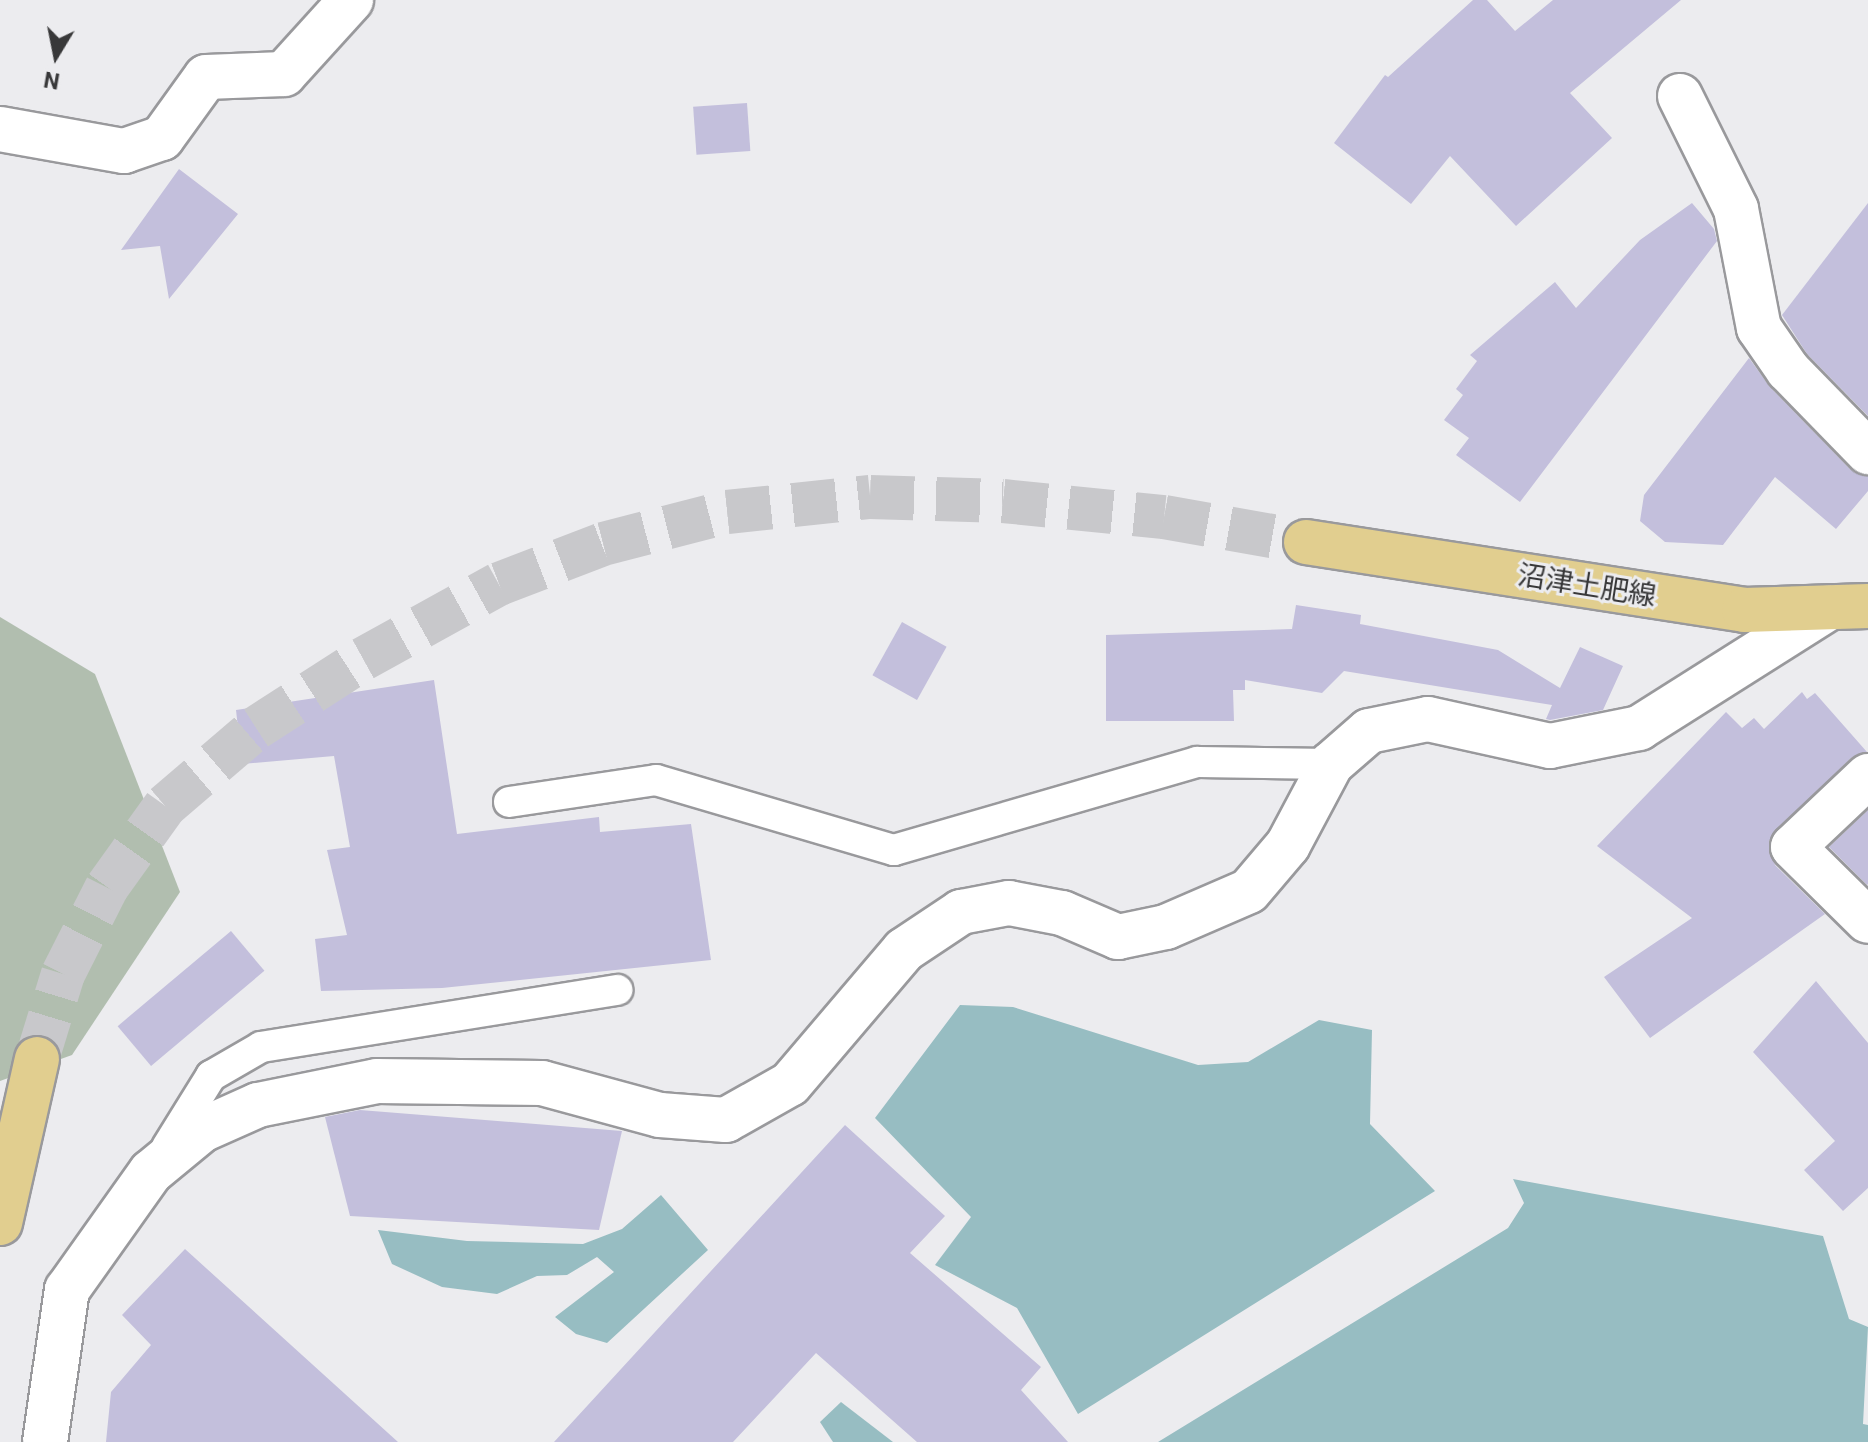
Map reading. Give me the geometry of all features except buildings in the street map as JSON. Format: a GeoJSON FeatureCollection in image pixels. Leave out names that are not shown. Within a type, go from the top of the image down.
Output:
{"type":"FeatureCollection","features":[{"type":"Feature","properties":{"kind":"main road","name":"沼津土肥線"},"geometry":{"type":"LineString","coordinates":[[1306,542],[1744,610],[1857,604]]}},
{"type":"Feature","properties":{"kind":"main road"},"geometry":{"type":"LineString","coordinates":[[0,1223],[37,1059]]}},
{"type":"Feature","properties":{"kind":"street"},"geometry":{"type":"LineString","coordinates":[[0,129],[124,151],[162,138],[206,77],[284,74],[351,0]]}},
{"type":"Feature","properties":{"kind":"street"},"geometry":{"type":"LineString","coordinates":[[1680,96],[1736,209],[1759,328],[1788,370],[1868,452]]}},
{"type":"Feature","properties":{"kind":"street"},"geometry":{"type":"LineString","coordinates":[[45,1442],[67,1290],[151,1172],[202,1130],[258,1105],[377,1081],[542,1083],[660,1115],[726,1120],[790,1084],[904,950],[961,912],[1009,903],[1062,913],[1118,937],[1166,927],[1249,891],[1288,845],[1331,764],[1369,731],[1428,719],[1550,746],[1639,728],[1857,604]]}},
{"type":"Feature","properties":{"kind":"street"},"geometry":{"type":"LineString","coordinates":[[1868,776],[1793,847],[1868,921]]}},
{"type":"Feature","properties":{"kind":"lane"},"geometry":{"type":"LineString","coordinates":[[509,802],[656,780],[894,850],[1197,762],[1331,764]]}},
{"type":"Feature","properties":{"kind":"lane"},"geometry":{"type":"LineString","coordinates":[[151,1172],[211,1076],[261,1047],[617,990]]}},
{"type":"Feature","properties":{"kind":"green space"},"geometry":{"type":"Polygon","coordinates":[[[0,617],[95,674],[180,892],[72,1055],[0,1081],[0,617]]]}},
{"type":"Feature","properties":{"kind":"water"},"geometry":{"type":"Polygon","coordinates":[[[960,1005],[1013,1007],[1198,1065],[1248,1062],[1319,1020],[1372,1030],[1370,1124],[1435,1191],[1078,1414],[1017,1308],[935,1265],[971,1217],[875,1118],[960,1005]]]}},
{"type":"Feature","properties":{"kind":"water"},"geometry":{"type":"Polygon","coordinates":[[[1513,1179],[1823,1236],[1849,1319],[1868,1327],[1863,1424],[1868,1425],[1868,1442],[1158,1442],[1508,1228],[1524,1203],[1513,1179]]]}},
{"type":"Feature","properties":{"kind":"water"},"geometry":{"type":"Polygon","coordinates":[[[661,1195],[708,1250],[607,1343],[576,1334],[555,1317],[614,1272],[597,1257],[567,1275],[537,1276],[497,1294],[442,1287],[392,1264],[378,1230],[467,1241],[583,1244],[622,1229],[661,1195]]]}},
{"type":"Feature","properties":{"kind":"water"},"geometry":{"type":"Polygon","coordinates":[[[841,1402],[893,1442],[833,1442],[820,1422],[841,1402]]]}},
{"type":"Feature","properties":{"kind":"tunnel"},"geometry":{"type":"LineString","coordinates":[[37,1059],[63,974],[107,887],[165,806],[256,728],[363,659],[499,584],[603,544],[727,512],[870,497],[1003,501],[1164,517],[1306,542]]}}]}
